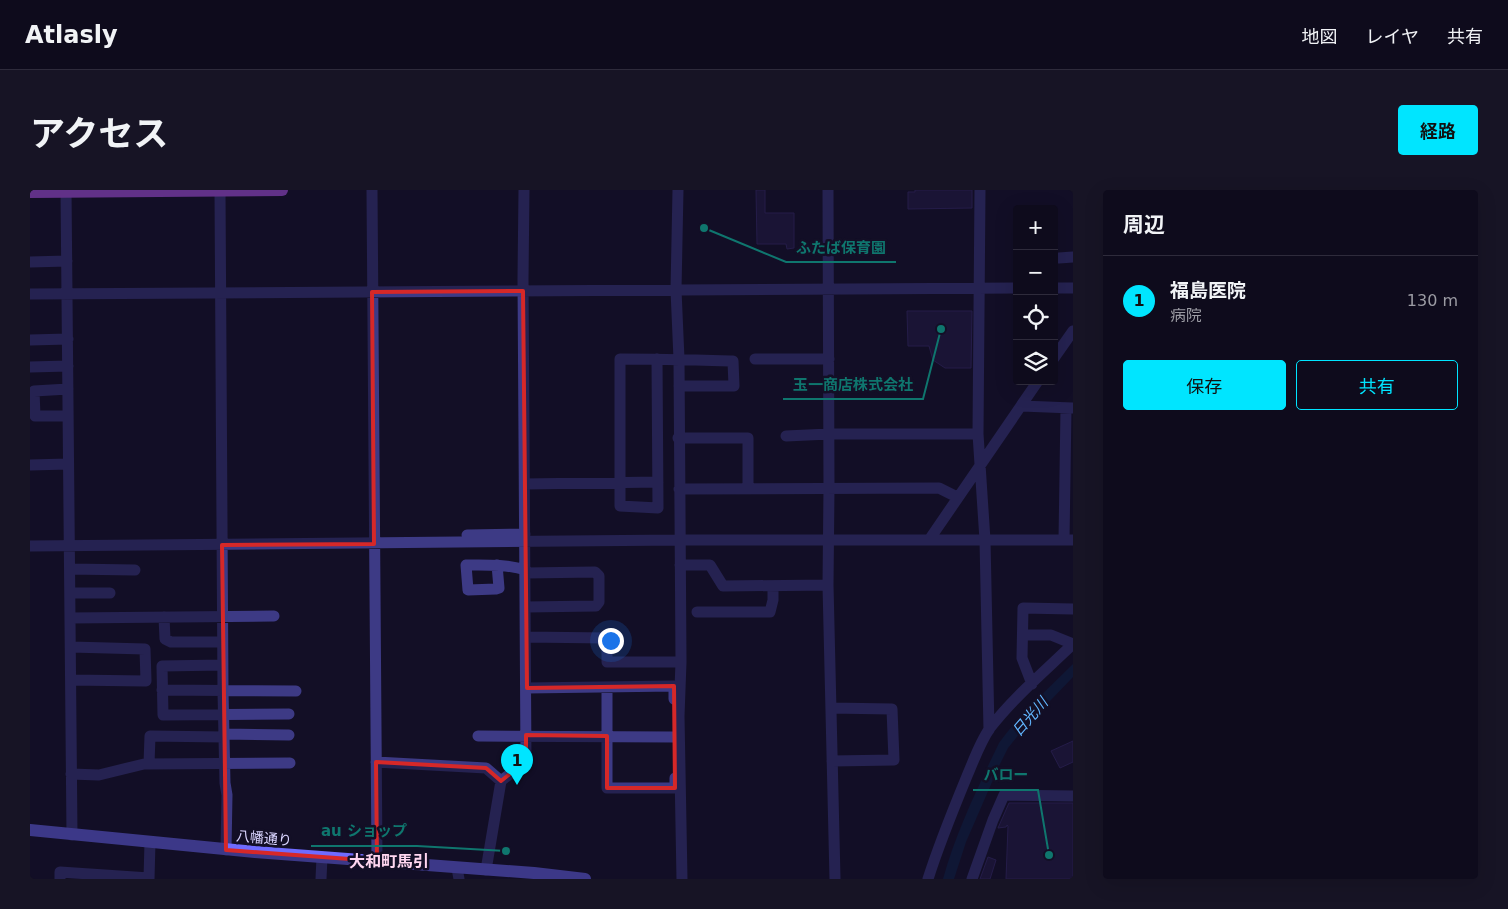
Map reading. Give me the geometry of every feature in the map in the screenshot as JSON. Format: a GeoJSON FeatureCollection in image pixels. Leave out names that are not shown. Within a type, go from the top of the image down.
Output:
{"type":"FeatureCollection","features":[{"type":"Feature","properties":{"kind":"main road"},"geometry":{"type":"LineString","coordinates":[[30,192],[282,190]]}},
{"type":"Feature","properties":{"kind":"street"},"geometry":{"type":"LineString","coordinates":[[372,190],[377,861]]}},
{"type":"Feature","properties":{"kind":"street"},"geometry":{"type":"LineString","coordinates":[[486,870],[502,781],[526,761],[524,190]]}},
{"type":"Feature","properties":{"kind":"street"},"geometry":{"type":"LineString","coordinates":[[678,190],[676,290],[679,359],[678,438],[681,662],[679,716],[682,879]]}},
{"type":"Feature","properties":{"kind":"street"},"geometry":{"type":"LineString","coordinates":[[828,190],[828,585],[835,879]]}},
{"type":"Feature","properties":{"kind":"street"},"geometry":{"type":"LineString","coordinates":[[980,190],[978,434],[985,540],[989,730]]}},
{"type":"Feature","properties":{"kind":"street"},"geometry":{"type":"LineString","coordinates":[[66,191],[72,835]]}},
{"type":"Feature","properties":{"kind":"street"},"geometry":{"type":"LineString","coordinates":[[220,191],[222,692],[227,795],[226,850]]}},
{"type":"Feature","properties":{"kind":"street"},"geometry":{"type":"LineString","coordinates":[[1059,258],[1073,257]]}},
{"type":"Feature","properties":{"kind":"street"},"geometry":{"type":"LineString","coordinates":[[30,262],[67,261]]}},
{"type":"Feature","properties":{"kind":"street"},"geometry":{"type":"LineString","coordinates":[[30,294],[1013,288]]}},
{"type":"Feature","properties":{"kind":"street"},"geometry":{"type":"LineString","coordinates":[[1058,288],[1073,288]]}},
{"type":"Feature","properties":{"kind":"street"},"geometry":{"type":"LineString","coordinates":[[1058,352],[1073,331]]}},
{"type":"Feature","properties":{"kind":"street"},"geometry":{"type":"LineString","coordinates":[[30,340],[68,339]]}},
{"type":"Feature","properties":{"kind":"street"},"geometry":{"type":"LineString","coordinates":[[656,359],[658,508],[620,506],[620,359],[656,359],[679,359],[733,361],[734,386],[678,386]]}},
{"type":"Feature","properties":{"kind":"street"},"geometry":{"type":"LineString","coordinates":[[756,359],[829,359]]}},
{"type":"Feature","properties":{"kind":"street"},"geometry":{"type":"LineString","coordinates":[[30,367],[68,366]]}},
{"type":"Feature","properties":{"kind":"street"},"geometry":{"type":"LineString","coordinates":[[929,540],[1035,385]]}},
{"type":"Feature","properties":{"kind":"street"},"geometry":{"type":"LineString","coordinates":[[68,389],[34,391],[35,416],[68,416]]}},
{"type":"Feature","properties":{"kind":"street"},"geometry":{"type":"LineString","coordinates":[[467,535],[525,538],[680,540],[1068,540],[1070,408],[1022,406]]}},
{"type":"Feature","properties":{"kind":"street"},"geometry":{"type":"LineString","coordinates":[[786,436],[829,434],[978,434]]}},
{"type":"Feature","properties":{"kind":"street"},"geometry":{"type":"LineString","coordinates":[[678,438],[748,438],[748,489]]}},
{"type":"Feature","properties":{"kind":"street"},"geometry":{"type":"LineString","coordinates":[[30,465],[68,464]]}},
{"type":"Feature","properties":{"kind":"street"},"geometry":{"type":"LineString","coordinates":[[525,484],[619,481],[658,482]]}},
{"type":"Feature","properties":{"kind":"street"},"geometry":{"type":"LineString","coordinates":[[679,488],[938,488],[957,498]]}},
{"type":"Feature","properties":{"kind":"street"},"geometry":{"type":"LineString","coordinates":[[30,546],[374,544],[525,538]]}},
{"type":"Feature","properties":{"kind":"street"},"geometry":{"type":"LineString","coordinates":[[497,565],[509,565],[526,572],[595,572],[599,576],[599,602],[596,606],[526,607]]}},
{"type":"Feature","properties":{"kind":"street"},"geometry":{"type":"LineString","coordinates":[[680,565],[710,565],[723,586],[828,585]]}},
{"type":"Feature","properties":{"kind":"street"},"geometry":{"type":"LineString","coordinates":[[70,569],[134,570]]}},
{"type":"Feature","properties":{"kind":"street"},"geometry":{"type":"LineString","coordinates":[[697,612],[770,612],[773,600],[772,586]]}},
{"type":"Feature","properties":{"kind":"street"},"geometry":{"type":"LineString","coordinates":[[70,593],[110,593]]}},
{"type":"Feature","properties":{"kind":"street"},"geometry":{"type":"LineString","coordinates":[[1032,684],[1022,658],[1023,608],[1073,609]]}},
{"type":"Feature","properties":{"kind":"street"},"geometry":{"type":"LineString","coordinates":[[70,618],[274,616]]}},
{"type":"Feature","properties":{"kind":"street"},"geometry":{"type":"LineString","coordinates":[[164,617],[164,639],[170,642],[222,642]]}},
{"type":"Feature","properties":{"kind":"street"},"geometry":{"type":"LineString","coordinates":[[928,879],[959,795],[989,730],[1073,644],[1051,634],[1022,635]]}},
{"type":"Feature","properties":{"kind":"street"},"geometry":{"type":"LineString","coordinates":[[526,637],[607,638],[607,662],[681,662]]}},
{"type":"Feature","properties":{"kind":"street"},"geometry":{"type":"LineString","coordinates":[[71,647],[145,648],[146,681],[71,680]]}},
{"type":"Feature","properties":{"kind":"street"},"geometry":{"type":"LineString","coordinates":[[222,665],[162,666],[163,714],[289,714]]}},
{"type":"Feature","properties":{"kind":"street"},"geometry":{"type":"LineString","coordinates":[[527,688],[674,686],[675,788],[607,788],[607,687]]}},
{"type":"Feature","properties":{"kind":"street"},"geometry":{"type":"LineString","coordinates":[[162,690],[296,692]]}},
{"type":"Feature","properties":{"kind":"street"},"geometry":{"type":"LineString","coordinates":[[831,708],[892,709],[894,760],[832,761]]}},
{"type":"Feature","properties":{"kind":"street"},"geometry":{"type":"LineString","coordinates":[[149,764],[150,736],[289,734]]}},
{"type":"Feature","properties":{"kind":"street"},"geometry":{"type":"LineString","coordinates":[[478,736],[674,737]]}},
{"type":"Feature","properties":{"kind":"street"},"geometry":{"type":"LineString","coordinates":[[72,774],[99,775],[149,764],[290,762]]}},
{"type":"Feature","properties":{"kind":"street"},"geometry":{"type":"LineString","coordinates":[[376,762],[486,768],[502,781]]}},
{"type":"Feature","properties":{"kind":"street"},"geometry":{"type":"LineString","coordinates":[[972,879],[1004,794],[1073,796]]}},
{"type":"Feature","properties":{"kind":"street","name":"八幡通り"},"geometry":{"type":"LineString","coordinates":[[30,830],[226,850],[377,861],[458,874],[486,870],[534,876],[585,879]]}},
{"type":"Feature","properties":{"kind":"street"},"geometry":{"type":"LineString","coordinates":[[60,879],[60,872],[149,879],[150,842]]}},
{"type":"Feature","properties":{"kind":"street"},"geometry":{"type":"LineString","coordinates":[[321,879],[322,857]]}},
{"type":"Feature","properties":{"kind":"highlighted area"},"geometry":{"type":"Polygon","coordinates":[[[523,291],[527,688],[674,686],[675,788],[607,788],[607,736],[526,735],[526,761],[501,781],[486,768],[376,762],[377,861],[226,850],[222,545],[374,544],[372,292],[523,291]]]}},
{"type":"Feature","properties":{"kind":"water","name":"日光川"},"geometry":{"type":"Polygon","coordinates":[[[1073,664],[1073,677],[1024,728],[1008,748],[966,842],[954,879],[943,879],[948,861],[975,793],[999,743],[1025,712],[1073,664]]]}},
{"type":"Feature","properties":{"kind":"building"},"geometry":{"type":"Polygon","coordinates":[[[756,190],[765,190],[765,213],[794,213],[794,248],[787,249],[786,244],[757,244],[756,190]]]}},
{"type":"Feature","properties":{"kind":"building"},"geometry":{"type":"Polygon","coordinates":[[[915,190],[972,190],[972,208],[908,209],[908,192],[915,192],[915,190]]]}},
{"type":"Feature","properties":{"kind":"building"},"geometry":{"type":"Polygon","coordinates":[[[907,311],[972,311],[971,368],[945,368],[933,360],[929,346],[908,346],[907,311]]]}},
{"type":"Feature","properties":{"kind":"building"},"geometry":{"type":"Polygon","coordinates":[[[1073,741],[1073,762],[1060,768],[1051,751],[1073,741]]]}},
{"type":"Feature","properties":{"kind":"building"},"geometry":{"type":"Polygon","coordinates":[[[1009,803],[1073,803],[1073,879],[1006,879],[1008,826],[998,828],[1009,803]]]}},
{"type":"Feature","properties":{"kind":"building"},"geometry":{"type":"Polygon","coordinates":[[[988,857],[996,860],[990,879],[980,879],[988,857]]]}},
{"type":"Feature","properties":{"kind":"place","name":"ふたば保育園"},"geometry":{"type":"Point","coordinates":[704,228]}},
{"type":"Feature","properties":{"kind":"place","name":"玉一商店株式会社"},"geometry":{"type":"Point","coordinates":[941,329]}},
{"type":"Feature","properties":{"kind":"place","name":"福島医院"},"geometry":{"type":"Point","coordinates":[517,785]}},
{"type":"Feature","properties":{"kind":"place","name":"au ショップ"},"geometry":{"type":"Point","coordinates":[506,851]}},
{"type":"Feature","properties":{"kind":"place","name":"バロー"},"geometry":{"type":"Point","coordinates":[1049,855]}},
{"type":"Feature","properties":{"kind":"district","name":"大和町馬引"},"geometry":{"type":"Point","coordinates":[389,861]}}]}
